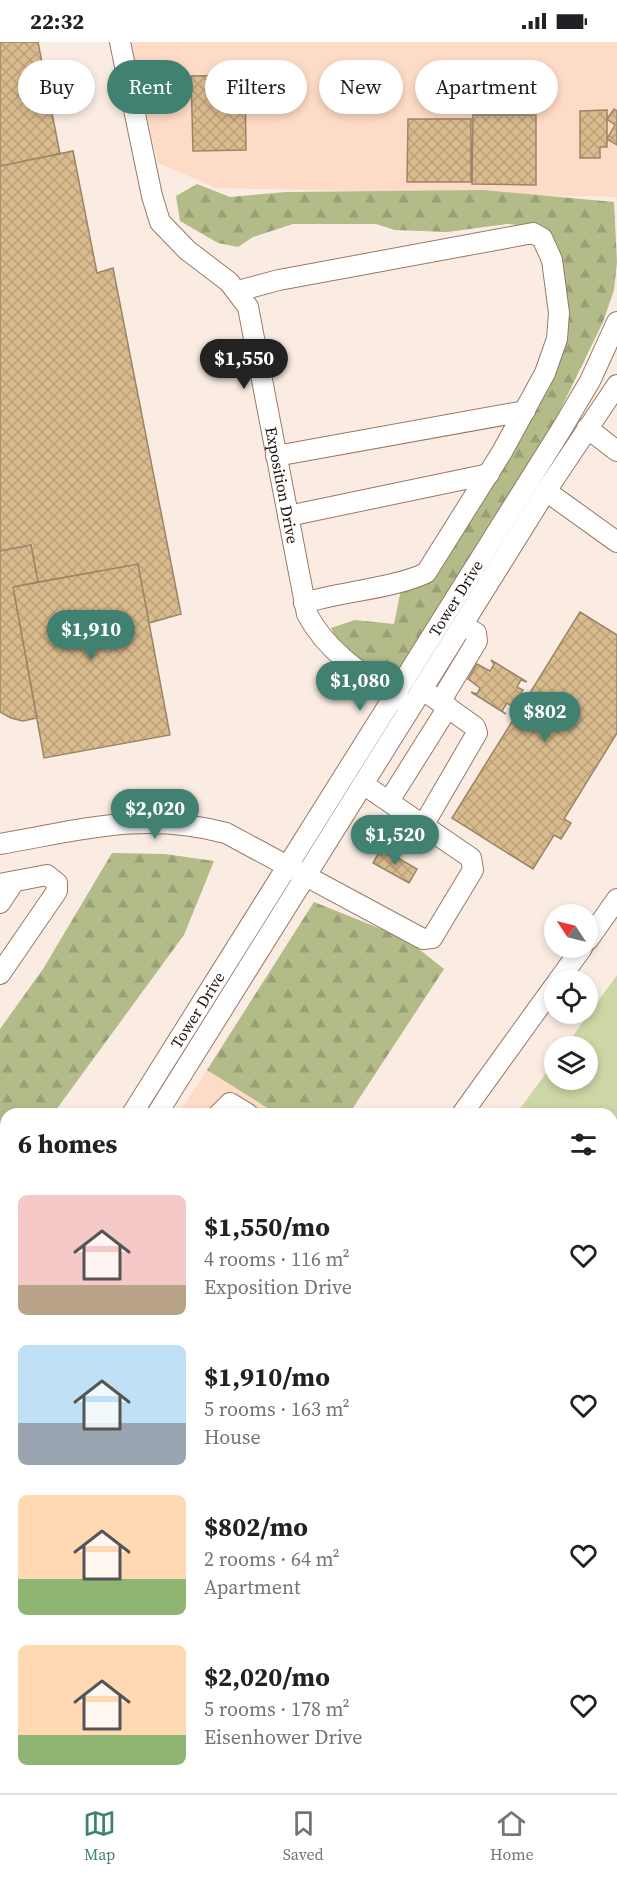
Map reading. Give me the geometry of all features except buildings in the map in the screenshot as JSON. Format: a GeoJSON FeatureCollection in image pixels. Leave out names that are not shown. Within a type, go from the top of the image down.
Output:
{"type":"FeatureCollection","features":[{"type":"Feature","properties":{"kind":"street","name":"Exposition Drive"},"geometry":{"type":"LineString","coordinates":[[120,42],[152,196],[160,222],[187,250],[238,291],[248,308],[304,603],[316,631],[331,648],[411,706]]}},
{"type":"Feature","properties":{"kind":"street"},"geometry":{"type":"LineString","coordinates":[[238,291],[279,280],[533,232],[542,238],[552,260],[559,313],[557,339],[545,374],[489,474],[426,573],[408,581],[338,593],[304,603]]}},
{"type":"Feature","properties":{"kind":"street","name":"Tower Drive"},"geometry":{"type":"LineString","coordinates":[[136,1108],[393,694],[561,430],[590,381],[617,321]]}},
{"type":"Feature","properties":{"kind":"street","name":"Tower Drive"},"geometry":{"type":"LineString","coordinates":[[161,1108],[546,491],[617,386]]}},
{"type":"Feature","properties":{"kind":"street"},"geometry":{"type":"LineString","coordinates":[[276,456],[525,411]]}},
{"type":"Feature","properties":{"kind":"street"},"geometry":{"type":"LineString","coordinates":[[587,428],[617,451]]}},
{"type":"Feature","properties":{"kind":"street"},"geometry":{"type":"LineString","coordinates":[[288,516],[489,474]]}},
{"type":"Feature","properties":{"kind":"street"},"geometry":{"type":"LineString","coordinates":[[546,491],[617,542]]}},
{"type":"Feature","properties":{"kind":"street"},"geometry":{"type":"LineString","coordinates":[[389,801],[444,705],[477,640],[476,633],[463,625]]}},
{"type":"Feature","properties":{"kind":"street"},"geometry":{"type":"LineString","coordinates":[[422,689],[475,727],[477,733],[424,824]]}},
{"type":"Feature","properties":{"kind":"street"},"geometry":{"type":"LineString","coordinates":[[0,844],[120,823],[159,821],[198,825],[226,833],[423,939],[432,938],[473,870],[471,858],[363,784]]}},
{"type":"Feature","properties":{"kind":"street"},"geometry":{"type":"LineString","coordinates":[[0,903],[7,883],[46,875],[57,883],[57,891],[0,974]]}},
{"type":"Feature","properties":{"kind":"street"},"geometry":{"type":"LineString","coordinates":[[598,926],[617,899]]}},
{"type":"Feature","properties":{"kind":"street"},"geometry":{"type":"LineString","coordinates":[[466,1108],[544,1000]]}},
{"type":"Feature","properties":{"kind":"street"},"geometry":{"type":"LineString","coordinates":[[225,1108],[230,1103],[238,1108]]}},
{"type":"Feature","properties":{"kind":"shaded area"},"geometry":{"type":"Polygon","coordinates":[[[128,42],[617,42],[617,205],[616,197],[216,188],[158,163],[146,114],[193,114],[193,60],[132,60],[128,42]]]}},
{"type":"Feature","properties":{"kind":"shaded area"},"geometry":{"type":"Polygon","coordinates":[[[207,1070],[268,1108],[182,1108],[207,1070]]]}},
{"type":"Feature","properties":{"kind":"green space"},"geometry":{"type":"Polygon","coordinates":[[[197,184],[230,197],[286,192],[483,190],[614,202],[617,262],[614,290],[603,322],[552,427],[398,677],[367,665],[341,650],[331,628],[355,620],[394,624],[400,594],[428,568],[469,506],[563,320],[551,244],[544,228],[507,224],[447,232],[395,230],[376,224],[293,224],[253,237],[238,247],[218,243],[180,221],[176,196],[197,184]]]}},
{"type":"Feature","properties":{"kind":"green space"},"geometry":{"type":"Polygon","coordinates":[[[112,853],[165,854],[214,861],[184,935],[57,1108],[0,1108],[0,1029],[43,969],[112,853]]]}},
{"type":"Feature","properties":{"kind":"green space"},"geometry":{"type":"Polygon","coordinates":[[[314,902],[406,939],[444,969],[353,1108],[267,1108],[207,1070],[314,902]]]}},
{"type":"Feature","properties":{"kind":"green space"},"geometry":{"type":"Polygon","coordinates":[[[617,975],[617,1108],[520,1108],[544,1076],[544,1090],[598,1090],[598,1036],[573,1036],[582,1024],[598,1024],[598,1001],[617,975]]]}}]}
